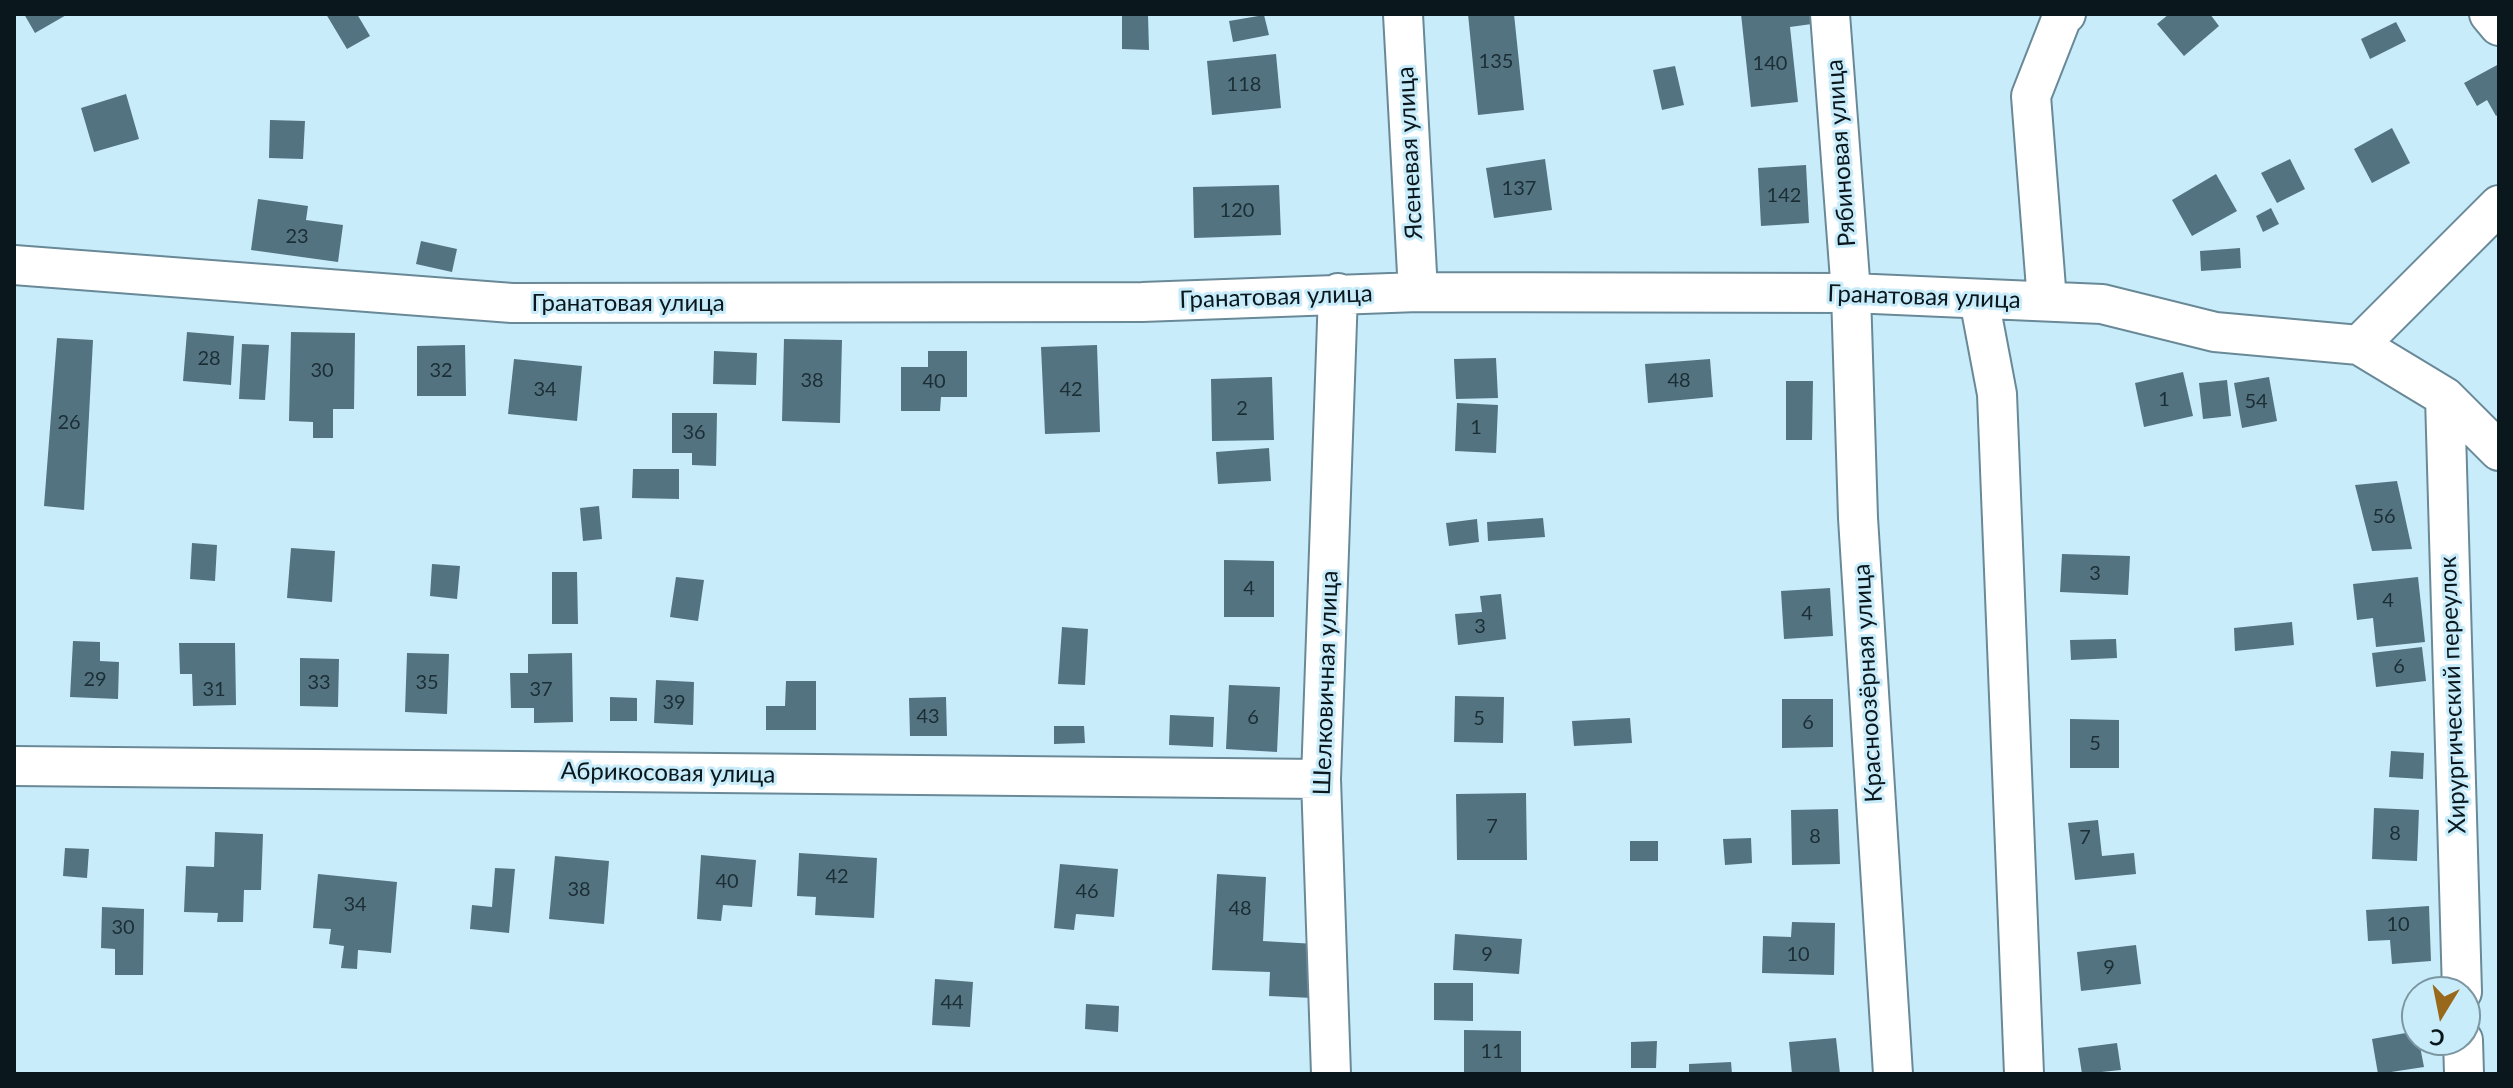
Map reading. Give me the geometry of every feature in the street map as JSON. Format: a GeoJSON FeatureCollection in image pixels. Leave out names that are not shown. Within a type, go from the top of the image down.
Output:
{"type":"FeatureCollection","features":[{"type":"Feature","properties":{"kind":"street","name":"Ясеневая улица"},"geometry":{"type":"LineString","coordinates":[[1403,14],[1418,292]]}},
{"type":"Feature","properties":{"kind":"street","name":"Рябиновая улица"},"geometry":{"type":"LineString","coordinates":[[1830,14],[1851,293]]}},
{"type":"Feature","properties":{"kind":"street"},"geometry":{"type":"LineString","coordinates":[[2489,14],[2499,26]]}},
{"type":"Feature","properties":{"kind":"street"},"geometry":{"type":"LineString","coordinates":[[2047,301],[2031,96],[2057,19]]}},
{"type":"Feature","properties":{"kind":"street"},"geometry":{"type":"LineString","coordinates":[[2359,345],[2499,205]]}},
{"type":"Feature","properties":{"kind":"street","name":"Гранатовая улица"},"geometry":{"type":"LineString","coordinates":[[14,265],[512,303],[1142,302],[1418,292],[1851,293],[2102,304],[2215,332],[2359,345],[2445,397],[2499,451]]}},
{"type":"Feature","properties":{"kind":"street","name":"Шелковичная улица"},"geometry":{"type":"LineString","coordinates":[[1331,1074],[1321,779],[1338,293]]}},
{"type":"Feature","properties":{"kind":"street","name":"Красноозёрная улица"},"geometry":{"type":"LineString","coordinates":[[1851,293],[1859,533],[1893,1074]]}},
{"type":"Feature","properties":{"kind":"street"},"geometry":{"type":"LineString","coordinates":[[1979,299],[1997,394],[2024,1074]]}},
{"type":"Feature","properties":{"kind":"street","name":"Хирургический переулок"},"geometry":{"type":"LineString","coordinates":[[2445,397],[2462,976]]}},
{"type":"Feature","properties":{"kind":"street","name":"Абрикосовая улица"},"geometry":{"type":"LineString","coordinates":[[14,766],[1321,779]]}},
{"type":"Feature","properties":{"kind":"building"},"geometry":{"type":"Polygon","coordinates":[[[24,14],[68,14],[35,33],[24,14]]]}},
{"type":"Feature","properties":{"kind":"building"},"geometry":{"type":"Polygon","coordinates":[[[326,14],[357,14],[370,36],[347,49],[326,14]]]}},
{"type":"Feature","properties":{"kind":"building"},"geometry":{"type":"Polygon","coordinates":[[[1468,14],[1514,14],[1524,110],[1478,115],[1468,14]]]}},
{"type":"Feature","properties":{"kind":"building"},"geometry":{"type":"Polygon","coordinates":[[[1741,14],[1817,14],[1819,23],[1790,27],[1798,102],[1751,107],[1741,14]]]}},
{"type":"Feature","properties":{"kind":"building"},"geometry":{"type":"Polygon","coordinates":[[[2169,14],[2210,14],[2219,26],[2184,56],[2157,24],[2169,14]]]}},
{"type":"Feature","properties":{"kind":"building"},"geometry":{"type":"Polygon","coordinates":[[[1122,15],[1148,15],[1149,50],[1122,49],[1122,15]]]}},
{"type":"Feature","properties":{"kind":"building"},"geometry":{"type":"Polygon","coordinates":[[[1264,15],[1269,35],[1233,42],[1229,21],[1264,15]]]}},
{"type":"Feature","properties":{"kind":"building"},"geometry":{"type":"Polygon","coordinates":[[[2396,22],[2406,41],[2370,59],[2361,39],[2396,22]]]}},
{"type":"Feature","properties":{"kind":"building"},"geometry":{"type":"Polygon","coordinates":[[[1276,54],[1281,108],[1212,115],[1207,61],[1276,54]]]}},
{"type":"Feature","properties":{"kind":"building"},"geometry":{"type":"Polygon","coordinates":[[[2499,64],[2499,114],[2496,116],[2487,100],[2477,106],[2464,83],[2499,64]]]}},
{"type":"Feature","properties":{"kind":"building"},"geometry":{"type":"Polygon","coordinates":[[[1675,66],[1684,105],[1662,110],[1653,70],[1675,66]]]}},
{"type":"Feature","properties":{"kind":"building"},"geometry":{"type":"Polygon","coordinates":[[[126,94],[139,139],[94,152],[81,108],[126,94]]]}},
{"type":"Feature","properties":{"kind":"building"},"geometry":{"type":"Polygon","coordinates":[[[270,120],[305,121],[303,159],[269,158],[270,120]]]}},
{"type":"Feature","properties":{"kind":"building"},"geometry":{"type":"Polygon","coordinates":[[[2392,128],[2410,163],[2372,183],[2354,149],[2392,128]]]}},
{"type":"Feature","properties":{"kind":"building"},"geometry":{"type":"Polygon","coordinates":[[[1545,159],[1552,210],[1494,218],[1486,168],[1545,159]]]}},
{"type":"Feature","properties":{"kind":"building"},"geometry":{"type":"Polygon","coordinates":[[[2290,159],[2305,189],[2277,203],[2261,173],[2290,159]]]}},
{"type":"Feature","properties":{"kind":"building"},"geometry":{"type":"Polygon","coordinates":[[[1806,165],[1809,223],[1761,226],[1758,168],[1806,165]]]}},
{"type":"Feature","properties":{"kind":"building"},"geometry":{"type":"Polygon","coordinates":[[[2216,174],[2237,211],[2192,236],[2172,200],[2216,174]]]}},
{"type":"Feature","properties":{"kind":"building"},"geometry":{"type":"Polygon","coordinates":[[[1279,185],[1281,235],[1194,238],[1193,187],[1279,185]]]}},
{"type":"Feature","properties":{"kind":"building"},"geometry":{"type":"Polygon","coordinates":[[[258,199],[308,206],[306,220],[343,225],[338,262],[251,250],[258,199]]]}},
{"type":"Feature","properties":{"kind":"building"},"geometry":{"type":"Polygon","coordinates":[[[2271,208],[2279,224],[2263,232],[2256,216],[2271,208]]]}},
{"type":"Feature","properties":{"kind":"building"},"geometry":{"type":"Polygon","coordinates":[[[421,241],[457,249],[452,272],[416,264],[421,241]]]}},
{"type":"Feature","properties":{"kind":"building"},"geometry":{"type":"Polygon","coordinates":[[[2240,248],[2241,268],[2201,271],[2200,251],[2240,248]]]}},
{"type":"Feature","properties":{"kind":"building"},"geometry":{"type":"Polygon","coordinates":[[[187,332],[234,336],[231,385],[183,381],[187,332]]]}},
{"type":"Feature","properties":{"kind":"building"},"geometry":{"type":"Polygon","coordinates":[[[291,332],[355,333],[354,409],[333,409],[333,438],[313,438],[313,422],[289,421],[291,332]]]}},
{"type":"Feature","properties":{"kind":"building"},"geometry":{"type":"Polygon","coordinates":[[[57,338],[93,340],[84,510],[44,506],[57,338]]]}},
{"type":"Feature","properties":{"kind":"building"},"geometry":{"type":"Polygon","coordinates":[[[784,339],[842,340],[840,423],[782,421],[784,339]]]}},
{"type":"Feature","properties":{"kind":"building"},"geometry":{"type":"Polygon","coordinates":[[[242,344],[269,345],[265,400],[239,399],[242,344]]]}},
{"type":"Feature","properties":{"kind":"building"},"geometry":{"type":"Polygon","coordinates":[[[465,345],[466,396],[417,396],[417,346],[465,345]]]}},
{"type":"Feature","properties":{"kind":"building"},"geometry":{"type":"Polygon","coordinates":[[[1097,345],[1100,432],[1045,434],[1041,347],[1097,345]]]}},
{"type":"Feature","properties":{"kind":"building"},"geometry":{"type":"Polygon","coordinates":[[[714,351],[757,353],[756,385],[713,384],[714,351]]]}},
{"type":"Feature","properties":{"kind":"building"},"geometry":{"type":"Polygon","coordinates":[[[928,351],[967,351],[967,397],[941,397],[940,411],[901,411],[901,367],[928,367],[928,351]]]}},
{"type":"Feature","properties":{"kind":"building"},"geometry":{"type":"Polygon","coordinates":[[[1496,358],[1498,398],[1456,399],[1454,359],[1496,358]]]}},
{"type":"Feature","properties":{"kind":"building"},"geometry":{"type":"Polygon","coordinates":[[[514,359],[582,366],[577,421],[508,414],[514,359]]]}},
{"type":"Feature","properties":{"kind":"building"},"geometry":{"type":"Polygon","coordinates":[[[1710,359],[1713,397],[1648,403],[1645,364],[1710,359]]]}},
{"type":"Feature","properties":{"kind":"building"},"geometry":{"type":"Polygon","coordinates":[[[2183,372],[2193,416],[2144,427],[2135,383],[2183,372]]]}},
{"type":"Feature","properties":{"kind":"building"},"geometry":{"type":"Polygon","coordinates":[[[1272,377],[1274,440],[1212,441],[1211,379],[1272,377]]]}},
{"type":"Feature","properties":{"kind":"building"},"geometry":{"type":"Polygon","coordinates":[[[2269,377],[2277,421],[2242,428],[2234,383],[2269,377]]]}},
{"type":"Feature","properties":{"kind":"building"},"geometry":{"type":"Polygon","coordinates":[[[2227,380],[2231,416],[2203,419],[2199,383],[2227,380]]]}},
{"type":"Feature","properties":{"kind":"building"},"geometry":{"type":"Polygon","coordinates":[[[1786,381],[1813,381],[1812,440],[1786,440],[1786,381]]]}},
{"type":"Feature","properties":{"kind":"building"},"geometry":{"type":"Polygon","coordinates":[[[1457,403],[1498,405],[1496,453],[1455,451],[1457,403]]]}},
{"type":"Feature","properties":{"kind":"building"},"geometry":{"type":"Polygon","coordinates":[[[672,413],[717,413],[716,466],[692,465],[692,453],[672,453],[672,413]]]}},
{"type":"Feature","properties":{"kind":"building"},"geometry":{"type":"Polygon","coordinates":[[[1269,448],[1271,481],[1218,484],[1216,452],[1269,448]]]}},
{"type":"Feature","properties":{"kind":"building"},"geometry":{"type":"Polygon","coordinates":[[[633,469],[679,469],[679,499],[632,498],[633,469]]]}},
{"type":"Feature","properties":{"kind":"building"},"geometry":{"type":"Polygon","coordinates":[[[2397,481],[2412,549],[2372,551],[2355,485],[2397,481]]]}},
{"type":"Feature","properties":{"kind":"building"},"geometry":{"type":"Polygon","coordinates":[[[599,506],[602,539],[583,541],[580,508],[599,506]]]}},
{"type":"Feature","properties":{"kind":"building"},"geometry":{"type":"Polygon","coordinates":[[[1543,518],[1545,537],[1488,541],[1487,522],[1543,518]]]}},
{"type":"Feature","properties":{"kind":"building"},"geometry":{"type":"Polygon","coordinates":[[[1477,519],[1479,542],[1449,546],[1446,523],[1477,519]]]}},
{"type":"Feature","properties":{"kind":"building"},"geometry":{"type":"Polygon","coordinates":[[[192,543],[217,545],[215,581],[190,579],[192,543]]]}},
{"type":"Feature","properties":{"kind":"building"},"geometry":{"type":"Polygon","coordinates":[[[291,548],[335,551],[332,602],[287,598],[291,548]]]}},
{"type":"Feature","properties":{"kind":"building"},"geometry":{"type":"Polygon","coordinates":[[[2062,554],[2130,556],[2128,595],[2060,592],[2062,554]]]}},
{"type":"Feature","properties":{"kind":"building"},"geometry":{"type":"Polygon","coordinates":[[[1224,560],[1274,561],[1274,617],[1224,617],[1224,560]]]}},
{"type":"Feature","properties":{"kind":"building"},"geometry":{"type":"Polygon","coordinates":[[[432,564],[460,566],[457,599],[430,596],[432,564]]]}},
{"type":"Feature","properties":{"kind":"building"},"geometry":{"type":"Polygon","coordinates":[[[552,572],[577,572],[578,624],[552,624],[552,572]]]}},
{"type":"Feature","properties":{"kind":"building"},"geometry":{"type":"Polygon","coordinates":[[[676,577],[704,580],[698,621],[670,617],[676,577]]]}},
{"type":"Feature","properties":{"kind":"building"},"geometry":{"type":"Polygon","coordinates":[[[2418,577],[2425,642],[2376,647],[2373,618],[2357,620],[2353,584],[2418,577]]]}},
{"type":"Feature","properties":{"kind":"building"},"geometry":{"type":"Polygon","coordinates":[[[1830,588],[1833,636],[1784,639],[1781,591],[1830,588]]]}},
{"type":"Feature","properties":{"kind":"building"},"geometry":{"type":"Polygon","coordinates":[[[1501,594],[1506,639],[1458,645],[1455,614],[1482,612],[1480,596],[1501,594]]]}},
{"type":"Feature","properties":{"kind":"building"},"geometry":{"type":"Polygon","coordinates":[[[2292,622],[2294,645],[2235,651],[2234,628],[2292,622]]]}},
{"type":"Feature","properties":{"kind":"building"},"geometry":{"type":"Polygon","coordinates":[[[1062,627],[1088,629],[1085,685],[1058,684],[1062,627]]]}},
{"type":"Feature","properties":{"kind":"building"},"geometry":{"type":"Polygon","coordinates":[[[2116,639],[2117,658],[2071,660],[2070,640],[2116,639]]]}},
{"type":"Feature","properties":{"kind":"building"},"geometry":{"type":"Polygon","coordinates":[[[73,641],[100,642],[100,661],[119,662],[118,699],[70,697],[73,641]]]}},
{"type":"Feature","properties":{"kind":"building"},"geometry":{"type":"Polygon","coordinates":[[[179,643],[235,643],[236,705],[193,706],[192,674],[180,674],[179,643]]]}},
{"type":"Feature","properties":{"kind":"building"},"geometry":{"type":"Polygon","coordinates":[[[2422,647],[2426,681],[2376,687],[2372,653],[2422,647]]]}},
{"type":"Feature","properties":{"kind":"building"},"geometry":{"type":"Polygon","coordinates":[[[407,653],[449,654],[447,714],[405,712],[407,653]]]}},
{"type":"Feature","properties":{"kind":"building"},"geometry":{"type":"Polygon","coordinates":[[[572,653],[573,722],[534,723],[534,708],[511,708],[510,673],[528,673],[528,654],[572,653]]]}},
{"type":"Feature","properties":{"kind":"building"},"geometry":{"type":"Polygon","coordinates":[[[300,658],[339,659],[338,707],[300,706],[300,658]]]}},
{"type":"Feature","properties":{"kind":"building"},"geometry":{"type":"Polygon","coordinates":[[[656,680],[694,682],[693,725],[654,723],[656,680]]]}},
{"type":"Feature","properties":{"kind":"building"},"geometry":{"type":"Polygon","coordinates":[[[786,681],[816,681],[816,730],[766,730],[766,706],[785,706],[786,681]]]}},
{"type":"Feature","properties":{"kind":"building"},"geometry":{"type":"Polygon","coordinates":[[[1229,685],[1280,687],[1277,752],[1226,749],[1229,685]]]}},
{"type":"Feature","properties":{"kind":"building"},"geometry":{"type":"Polygon","coordinates":[[[1455,696],[1504,697],[1503,743],[1454,742],[1455,696]]]}},
{"type":"Feature","properties":{"kind":"building"},"geometry":{"type":"Polygon","coordinates":[[[610,697],[637,698],[637,721],[610,721],[610,697]]]}},
{"type":"Feature","properties":{"kind":"building"},"geometry":{"type":"Polygon","coordinates":[[[946,697],[947,736],[910,736],[909,698],[946,697]]]}},
{"type":"Feature","properties":{"kind":"building"},"geometry":{"type":"Polygon","coordinates":[[[1782,699],[1833,699],[1833,747],[1782,748],[1782,699]]]}},
{"type":"Feature","properties":{"kind":"building"},"geometry":{"type":"Polygon","coordinates":[[[1170,715],[1214,717],[1213,747],[1169,745],[1170,715]]]}},
{"type":"Feature","properties":{"kind":"building"},"geometry":{"type":"Polygon","coordinates":[[[1630,718],[1632,743],[1574,746],[1572,721],[1630,718]]]}},
{"type":"Feature","properties":{"kind":"building"},"geometry":{"type":"Polygon","coordinates":[[[2070,719],[2119,720],[2119,768],[2070,768],[2070,719]]]}},
{"type":"Feature","properties":{"kind":"building"},"geometry":{"type":"Polygon","coordinates":[[[1054,726],[1084,726],[1085,743],[1054,744],[1054,726]]]}},
{"type":"Feature","properties":{"kind":"building"},"geometry":{"type":"Polygon","coordinates":[[[2391,751],[2424,753],[2423,779],[2389,777],[2391,751]]]}},
{"type":"Feature","properties":{"kind":"building"},"geometry":{"type":"Polygon","coordinates":[[[1526,793],[1527,860],[1457,860],[1456,794],[1526,793]]]}},
{"type":"Feature","properties":{"kind":"building"},"geometry":{"type":"Polygon","coordinates":[[[2374,808],[2419,810],[2417,861],[2372,859],[2374,808]]]}},
{"type":"Feature","properties":{"kind":"building"},"geometry":{"type":"Polygon","coordinates":[[[1838,809],[1840,864],[1792,865],[1791,810],[1838,809]]]}},
{"type":"Feature","properties":{"kind":"building"},"geometry":{"type":"Polygon","coordinates":[[[2098,820],[2102,856],[2134,853],[2136,874],[2075,880],[2068,823],[2098,820]]]}},
{"type":"Feature","properties":{"kind":"building"},"geometry":{"type":"Polygon","coordinates":[[[215,832],[263,834],[261,890],[244,890],[243,922],[217,922],[218,913],[184,912],[186,866],[214,867],[215,832]]]}},
{"type":"Feature","properties":{"kind":"building"},"geometry":{"type":"Polygon","coordinates":[[[1751,838],[1752,863],[1725,865],[1723,839],[1751,838]]]}},
{"type":"Feature","properties":{"kind":"building"},"geometry":{"type":"Polygon","coordinates":[[[1630,841],[1658,841],[1658,861],[1630,861],[1630,841]]]}},
{"type":"Feature","properties":{"kind":"building"},"geometry":{"type":"Polygon","coordinates":[[[65,848],[89,849],[87,878],[63,876],[65,848]]]}},
{"type":"Feature","properties":{"kind":"building"},"geometry":{"type":"Polygon","coordinates":[[[799,853],[877,858],[874,918],[815,915],[816,897],[797,896],[799,853]]]}},
{"type":"Feature","properties":{"kind":"building"},"geometry":{"type":"Polygon","coordinates":[[[701,855],[756,860],[752,907],[723,905],[721,921],[697,919],[701,855]]]}},
{"type":"Feature","properties":{"kind":"building"},"geometry":{"type":"Polygon","coordinates":[[[555,856],[609,861],[604,924],[549,919],[555,856]]]}},
{"type":"Feature","properties":{"kind":"building"},"geometry":{"type":"Polygon","coordinates":[[[1060,864],[1118,869],[1114,917],[1076,914],[1074,930],[1054,928],[1060,864]]]}},
{"type":"Feature","properties":{"kind":"building"},"geometry":{"type":"Polygon","coordinates":[[[495,868],[515,869],[509,933],[470,929],[472,905],[492,907],[495,868]]]}},
{"type":"Feature","properties":{"kind":"building"},"geometry":{"type":"Polygon","coordinates":[[[318,874],[397,882],[391,953],[358,950],[357,969],[341,968],[344,946],[329,944],[331,929],[313,928],[318,874]]]}},
{"type":"Feature","properties":{"kind":"building"},"geometry":{"type":"Polygon","coordinates":[[[1217,874],[1266,877],[1263,941],[1316,944],[1313,998],[1269,996],[1270,972],[1212,970],[1217,874]]]}},
{"type":"Feature","properties":{"kind":"building"},"geometry":{"type":"Polygon","coordinates":[[[2429,906],[2431,961],[2392,964],[2390,940],[2368,941],[2366,910],[2429,906]]]}},
{"type":"Feature","properties":{"kind":"building"},"geometry":{"type":"Polygon","coordinates":[[[102,907],[144,909],[143,975],[115,975],[115,949],[101,948],[102,907]]]}},
{"type":"Feature","properties":{"kind":"building"},"geometry":{"type":"Polygon","coordinates":[[[1792,922],[1835,923],[1834,975],[1762,973],[1763,936],[1791,937],[1792,922]]]}},
{"type":"Feature","properties":{"kind":"building"},"geometry":{"type":"Polygon","coordinates":[[[1455,934],[1522,939],[1519,974],[1453,970],[1455,934]]]}},
{"type":"Feature","properties":{"kind":"building"},"geometry":{"type":"Polygon","coordinates":[[[2136,945],[2141,984],[2081,991],[2077,952],[2136,945]]]}},
{"type":"Feature","properties":{"kind":"building"},"geometry":{"type":"Polygon","coordinates":[[[935,979],[973,982],[970,1027],[932,1025],[935,979]]]}},
{"type":"Feature","properties":{"kind":"building"},"geometry":{"type":"Polygon","coordinates":[[[1434,983],[1473,983],[1473,1021],[1434,1020],[1434,983]]]}},
{"type":"Feature","properties":{"kind":"building"},"geometry":{"type":"Polygon","coordinates":[[[1086,1004],[1119,1006],[1118,1032],[1085,1029],[1086,1004]]]}},
{"type":"Feature","properties":{"kind":"building"},"geometry":{"type":"Polygon","coordinates":[[[1464,1030],[1521,1031],[1521,1074],[1464,1074],[1464,1030]]]}},
{"type":"Feature","properties":{"kind":"building"},"geometry":{"type":"Polygon","coordinates":[[[2401,1034],[2401,1056],[2422,1056],[2424,1067],[2378,1074],[2372,1039],[2401,1034]]]}},
{"type":"Feature","properties":{"kind":"building"},"geometry":{"type":"Polygon","coordinates":[[[1836,1038],[1840,1074],[1792,1074],[1789,1042],[1836,1038]]]}},
{"type":"Feature","properties":{"kind":"building"},"geometry":{"type":"Polygon","coordinates":[[[1657,1041],[1656,1068],[1631,1068],[1631,1042],[1657,1041]]]}},
{"type":"Feature","properties":{"kind":"building"},"geometry":{"type":"Polygon","coordinates":[[[2117,1043],[2121,1070],[2082,1074],[2078,1048],[2117,1043]]]}},
{"type":"Feature","properties":{"kind":"building"},"geometry":{"type":"Polygon","coordinates":[[[1731,1062],[1732,1074],[1689,1074],[1689,1064],[1731,1062]]]}}]}
